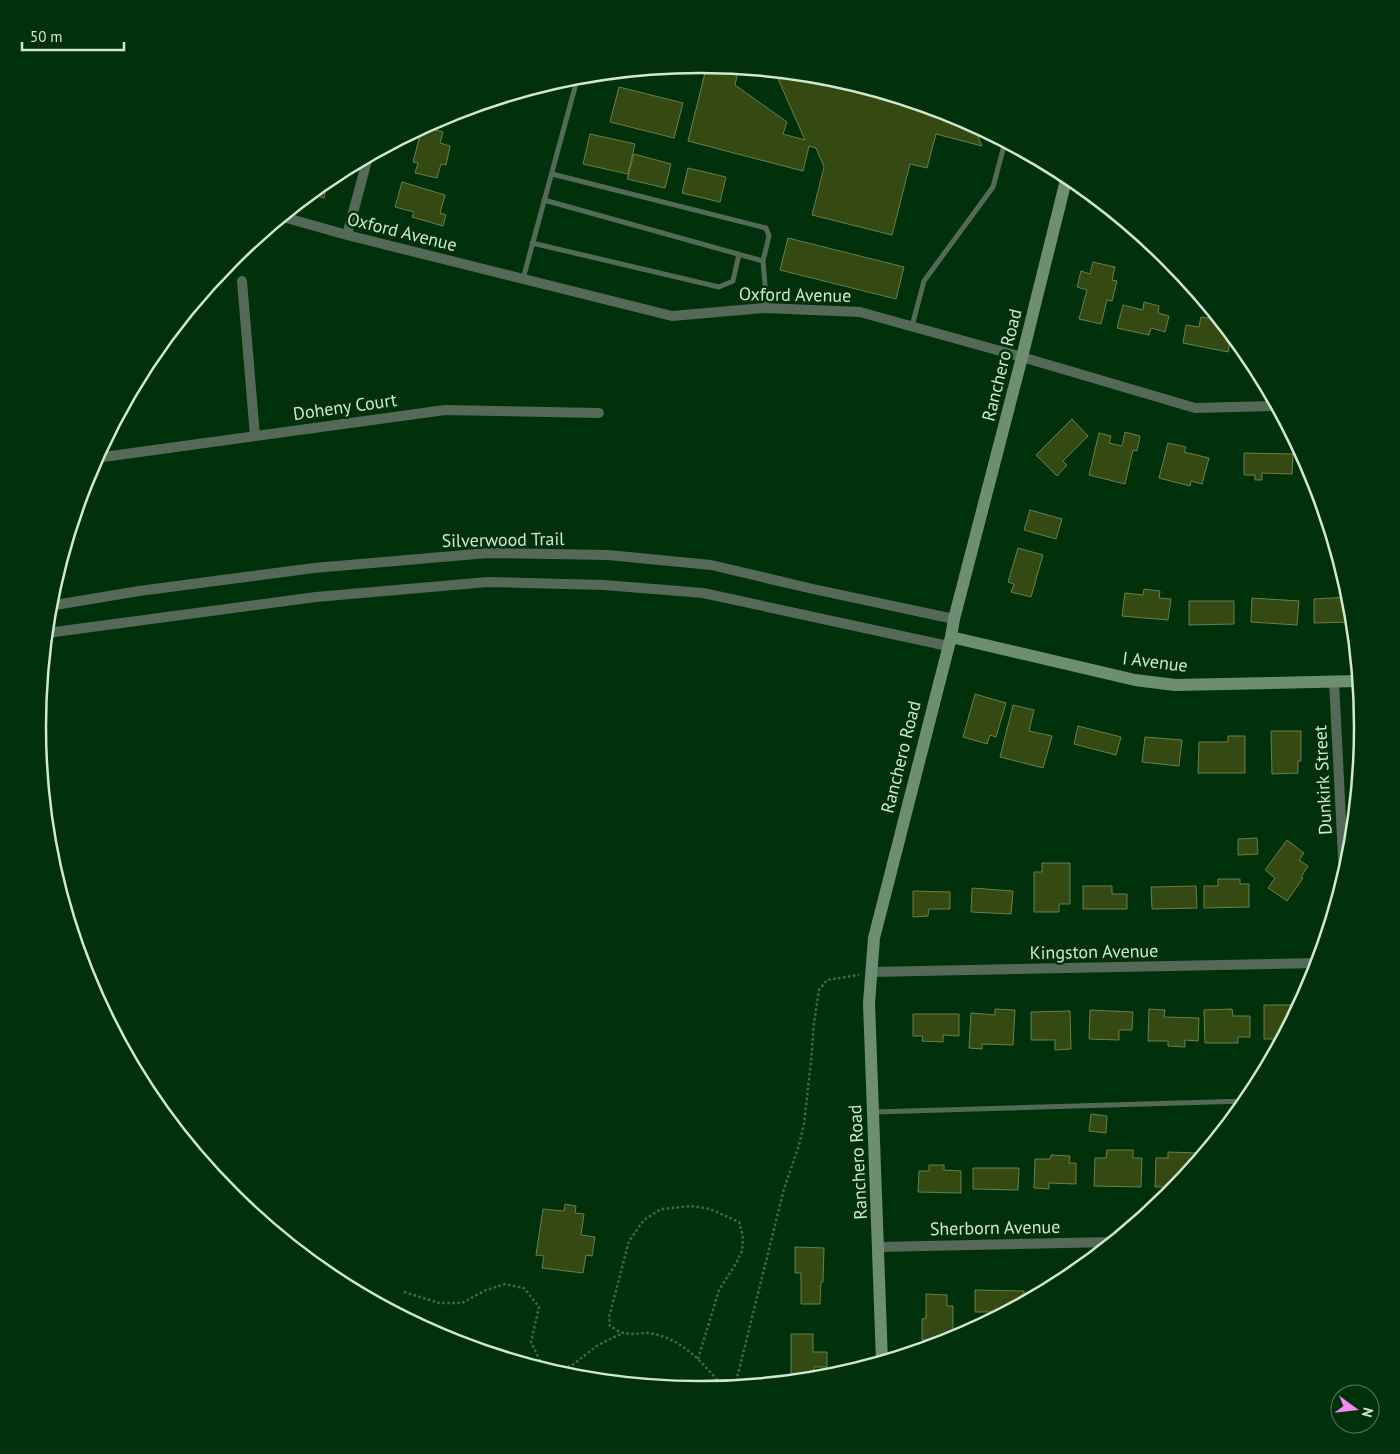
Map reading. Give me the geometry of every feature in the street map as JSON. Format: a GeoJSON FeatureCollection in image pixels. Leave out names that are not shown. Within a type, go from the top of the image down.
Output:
{"type":"FeatureCollection","features":[{"type":"Feature","properties":{"kind":"main road","name":"Ranchero Road"},"geometry":{"type":"LineString","coordinates":[[882,1354],[879,1247],[872,1112],[870,1003],[876,926],[950,642],[954,619],[1065,184]]}},
{"type":"Feature","properties":{"kind":"main road","name":"I Avenue"},"geometry":{"type":"LineString","coordinates":[[950,642],[1135,680],[1175,684],[1352,681]]}},
{"type":"Feature","properties":{"kind":"street"},"geometry":{"type":"LineString","coordinates":[[347,235],[366,165]]}},
{"type":"Feature","properties":{"kind":"street","name":"Oxford Avenue"},"geometry":{"type":"LineString","coordinates":[[289,219],[347,235],[672,316],[767,308],[860,312],[1195,408],[1269,406]]}},
{"type":"Feature","properties":{"kind":"street"},"geometry":{"type":"LineString","coordinates":[[242,281],[255,436]]}},
{"type":"Feature","properties":{"kind":"street","name":"Doheny Court"},"geometry":{"type":"LineString","coordinates":[[105,457],[445,410],[599,413]]}},
{"type":"Feature","properties":{"kind":"street","name":"Silverwood Trail"},"geometry":{"type":"LineString","coordinates":[[58,605],[139,591],[314,568],[488,553],[508,553],[608,555],[711,565],[954,619]]}},
{"type":"Feature","properties":{"kind":"street"},"geometry":{"type":"LineString","coordinates":[[54,632],[316,598],[488,582],[604,585],[703,593],[950,642]]}},
{"type":"Feature","properties":{"kind":"street","name":"Dunkirk Street"},"geometry":{"type":"LineString","coordinates":[[1334,682],[1342,846]]}},
{"type":"Feature","properties":{"kind":"street","name":"Kingston Avenue"},"geometry":{"type":"LineString","coordinates":[[871,972],[1309,963]]}},
{"type":"Feature","properties":{"kind":"street","name":"Sherborn Avenue"},"geometry":{"type":"LineString","coordinates":[[879,1247],[1103,1242]]}},
{"type":"Feature","properties":{"kind":"lane"},"geometry":{"type":"LineString","coordinates":[[523,279],[575,85]]}},
{"type":"Feature","properties":{"kind":"lane"},"geometry":{"type":"LineString","coordinates":[[912,326],[924,281],[993,187],[1003,149]]}},
{"type":"Feature","properties":{"kind":"lane"},"geometry":{"type":"LineString","coordinates":[[552,174],[766,228],[769,236],[763,261],[767,308]]}},
{"type":"Feature","properties":{"kind":"lane"},"geometry":{"type":"LineString","coordinates":[[544,200],[763,261]]}},
{"type":"Feature","properties":{"kind":"lane"},"geometry":{"type":"LineString","coordinates":[[532,243],[719,287],[733,281],[739,254]]}},
{"type":"Feature","properties":{"kind":"lane"},"geometry":{"type":"LineString","coordinates":[[872,1112],[1236,1101]]}},
{"type":"Feature","properties":{"kind":"path"},"geometry":{"type":"LineString","coordinates":[[737,1379],[784,1189],[804,1124],[819,990],[827,980],[871,972]]}},
{"type":"Feature","properties":{"kind":"path"},"geometry":{"type":"LineString","coordinates":[[698,1359],[719,1290],[742,1251],[743,1236],[739,1222],[710,1209],[691,1206],[661,1208],[644,1220],[629,1241],[609,1317],[610,1326],[623,1333],[649,1334],[673,1340],[698,1359],[717,1380]]}},
{"type":"Feature","properties":{"kind":"path"},"geometry":{"type":"LineString","coordinates":[[404,1292],[439,1303],[462,1303],[486,1290],[504,1284],[524,1288],[539,1307],[531,1342],[540,1360]]}},
{"type":"Feature","properties":{"kind":"path"},"geometry":{"type":"LineString","coordinates":[[566,1367],[571,1366],[598,1345],[623,1333]]}},
{"type":"Feature","properties":{"kind":"building"},"geometry":{"type":"Polygon","coordinates":[[[705,73],[737,75],[735,85],[787,122],[783,134],[805,140],[778,78],[828,86],[910,108],[978,136],[982,146],[936,134],[927,168],[910,164],[892,235],[812,215],[824,167],[816,148],[809,146],[803,171],[688,141],[705,73]]]}},
{"type":"Feature","properties":{"kind":"building"},"geometry":{"type":"Polygon","coordinates":[[[619,87],[683,103],[674,138],[610,122],[619,87]]]}},
{"type":"Feature","properties":{"kind":"building"},"geometry":{"type":"Polygon","coordinates":[[[435,130],[443,132],[440,143],[450,146],[446,165],[441,164],[437,178],[415,173],[418,163],[413,162],[420,137],[435,130]]]}},
{"type":"Feature","properties":{"kind":"building"},"geometry":{"type":"Polygon","coordinates":[[[590,134],[635,144],[628,174],[583,164],[590,134]]]}},
{"type":"Feature","properties":{"kind":"building"},"geometry":{"type":"Polygon","coordinates":[[[634,154],[671,164],[665,188],[627,179],[634,154]]]}},
{"type":"Feature","properties":{"kind":"building"},"geometry":{"type":"Polygon","coordinates":[[[688,168],[726,177],[720,202],[682,193],[688,168]]]}},
{"type":"Feature","properties":{"kind":"building"},"geometry":{"type":"Polygon","coordinates":[[[402,182],[445,195],[440,213],[446,215],[443,226],[412,217],[414,212],[395,207],[402,182]]]}},
{"type":"Feature","properties":{"kind":"building"},"geometry":{"type":"Polygon","coordinates":[[[325,191],[324,198],[318,196],[325,191]]]}},
{"type":"Feature","properties":{"kind":"building"},"geometry":{"type":"Polygon","coordinates":[[[788,238],[904,267],[896,299],[780,270],[788,238]]]}},
{"type":"Feature","properties":{"kind":"building"},"geometry":{"type":"Polygon","coordinates":[[[1093,262],[1115,267],[1112,280],[1117,281],[1112,301],[1107,300],[1101,324],[1079,319],[1087,290],[1077,287],[1081,271],[1090,274],[1093,262]]]}},
{"type":"Feature","properties":{"kind":"building"},"geometry":{"type":"Polygon","coordinates":[[[1144,302],[1159,306],[1158,313],[1169,316],[1165,332],[1151,328],[1149,335],[1117,328],[1123,305],[1143,310],[1144,302]]]}},
{"type":"Feature","properties":{"kind":"building"},"geometry":{"type":"Polygon","coordinates":[[[1201,317],[1210,319],[1229,344],[1228,352],[1183,343],[1186,325],[1199,327],[1201,317]]]}},
{"type":"Feature","properties":{"kind":"building"},"geometry":{"type":"Polygon","coordinates":[[[1072,419],[1088,436],[1063,461],[1067,465],[1057,476],[1036,455],[1072,419]]]}},
{"type":"Feature","properties":{"kind":"building"},"geometry":{"type":"Polygon","coordinates":[[[1125,432],[1140,436],[1137,451],[1133,450],[1125,484],[1089,475],[1099,433],[1111,436],[1109,443],[1122,446],[1125,432]]]}},
{"type":"Feature","properties":{"kind":"building"},"geometry":{"type":"Polygon","coordinates":[[[1168,443],[1186,447],[1184,452],[1209,458],[1202,484],[1191,481],[1190,486],[1159,478],[1168,443]]]}},
{"type":"Feature","properties":{"kind":"building"},"geometry":{"type":"Polygon","coordinates":[[[1244,453],[1293,454],[1292,474],[1262,473],[1262,480],[1255,480],[1255,475],[1244,475],[1244,453]]]}},
{"type":"Feature","properties":{"kind":"building"},"geometry":{"type":"Polygon","coordinates":[[[1030,510],[1062,519],[1056,539],[1024,530],[1030,510]]]}},
{"type":"Feature","properties":{"kind":"building"},"geometry":{"type":"Polygon","coordinates":[[[1018,548],[1043,555],[1031,597],[1011,592],[1014,584],[1008,582],[1018,548]]]}},
{"type":"Feature","properties":{"kind":"building"},"geometry":{"type":"Polygon","coordinates":[[[1144,589],[1160,591],[1159,598],[1171,599],[1168,620],[1122,616],[1125,593],[1143,595],[1144,589]]]}},
{"type":"Feature","properties":{"kind":"building"},"geometry":{"type":"Polygon","coordinates":[[[1252,598],[1299,601],[1297,625],[1251,622],[1252,598]]]}},
{"type":"Feature","properties":{"kind":"building"},"geometry":{"type":"Polygon","coordinates":[[[1341,598],[1345,622],[1314,623],[1314,599],[1341,598]]]}},
{"type":"Feature","properties":{"kind":"building"},"geometry":{"type":"Polygon","coordinates":[[[1189,601],[1234,601],[1234,624],[1189,625],[1189,601]]]}},
{"type":"Feature","properties":{"kind":"building"},"geometry":{"type":"Polygon","coordinates":[[[975,694],[1006,703],[996,737],[990,735],[987,744],[963,737],[975,694]]]}},
{"type":"Feature","properties":{"kind":"building"},"geometry":{"type":"Polygon","coordinates":[[[1013,705],[1034,710],[1029,731],[1052,736],[1043,768],[1000,757],[1013,705]]]}},
{"type":"Feature","properties":{"kind":"building"},"geometry":{"type":"Polygon","coordinates":[[[1078,726],[1121,737],[1116,755],[1074,744],[1078,726]]]}},
{"type":"Feature","properties":{"kind":"building"},"geometry":{"type":"Polygon","coordinates":[[[1271,731],[1301,731],[1301,761],[1298,761],[1298,773],[1272,774],[1271,731]]]}},
{"type":"Feature","properties":{"kind":"building"},"geometry":{"type":"Polygon","coordinates":[[[1228,736],[1245,736],[1245,773],[1198,773],[1199,742],[1228,742],[1228,736]]]}},
{"type":"Feature","properties":{"kind":"building"},"geometry":{"type":"Polygon","coordinates":[[[1145,737],[1182,740],[1179,766],[1142,762],[1145,737]]]}},
{"type":"Feature","properties":{"kind":"building"},"geometry":{"type":"Polygon","coordinates":[[[1257,838],[1258,854],[1238,855],[1238,839],[1257,838]]]}},
{"type":"Feature","properties":{"kind":"building"},"geometry":{"type":"Polygon","coordinates":[[[1287,840],[1304,853],[1299,860],[1308,866],[1301,877],[1303,878],[1287,901],[1268,888],[1275,878],[1265,870],[1287,840]]]}},
{"type":"Feature","properties":{"kind":"building"},"geometry":{"type":"Polygon","coordinates":[[[1042,863],[1070,863],[1070,904],[1059,904],[1059,912],[1034,912],[1034,872],[1042,872],[1042,863]]]}},
{"type":"Feature","properties":{"kind":"building"},"geometry":{"type":"Polygon","coordinates":[[[1218,879],[1240,879],[1240,884],[1249,884],[1249,907],[1204,908],[1204,886],[1218,886],[1218,879]]]}},
{"type":"Feature","properties":{"kind":"building"},"geometry":{"type":"Polygon","coordinates":[[[1083,886],[1112,886],[1112,894],[1127,894],[1127,909],[1083,909],[1083,886]]]}},
{"type":"Feature","properties":{"kind":"building"},"geometry":{"type":"Polygon","coordinates":[[[1196,886],[1197,908],[1152,909],[1151,887],[1196,886]]]}},
{"type":"Feature","properties":{"kind":"building"},"geometry":{"type":"Polygon","coordinates":[[[972,888],[1013,891],[1011,914],[971,912],[972,888]]]}},
{"type":"Feature","properties":{"kind":"building"},"geometry":{"type":"Polygon","coordinates":[[[913,891],[950,892],[950,909],[929,909],[928,916],[913,917],[913,891]]]}},
{"type":"Feature","properties":{"kind":"building"},"geometry":{"type":"Polygon","coordinates":[[[1264,1005],[1291,1005],[1274,1039],[1264,1039],[1264,1005]]]}},
{"type":"Feature","properties":{"kind":"building"},"geometry":{"type":"Polygon","coordinates":[[[995,1009],[1015,1010],[1013,1045],[982,1044],[982,1049],[969,1048],[971,1013],[995,1015],[995,1009]]]}},
{"type":"Feature","properties":{"kind":"building"},"geometry":{"type":"Polygon","coordinates":[[[1149,1009],[1165,1010],[1164,1017],[1199,1018],[1198,1041],[1185,1040],[1185,1047],[1168,1046],[1168,1041],[1148,1041],[1149,1009]]]}},
{"type":"Feature","properties":{"kind":"building"},"geometry":{"type":"Polygon","coordinates":[[[1232,1009],[1233,1016],[1250,1016],[1250,1037],[1238,1037],[1238,1043],[1205,1043],[1204,1010],[1232,1009]]]}},
{"type":"Feature","properties":{"kind":"building"},"geometry":{"type":"Polygon","coordinates":[[[1090,1010],[1133,1012],[1132,1030],[1119,1030],[1119,1040],[1089,1039],[1090,1010]]]}},
{"type":"Feature","properties":{"kind":"building"},"geometry":{"type":"Polygon","coordinates":[[[1070,1011],[1071,1049],[1055,1050],[1055,1040],[1031,1040],[1031,1012],[1070,1011]]]}},
{"type":"Feature","properties":{"kind":"building"},"geometry":{"type":"Polygon","coordinates":[[[913,1014],[959,1014],[959,1036],[943,1035],[943,1042],[922,1041],[923,1036],[913,1036],[913,1014]]]}},
{"type":"Feature","properties":{"kind":"building"},"geometry":{"type":"Polygon","coordinates":[[[1091,1114],[1107,1116],[1106,1133],[1089,1131],[1091,1114]]]}},
{"type":"Feature","properties":{"kind":"building"},"geometry":{"type":"Polygon","coordinates":[[[1107,1150],[1133,1150],[1133,1158],[1142,1158],[1141,1187],[1094,1186],[1095,1158],[1106,1158],[1107,1150]]]}},
{"type":"Feature","properties":{"kind":"building"},"geometry":{"type":"Polygon","coordinates":[[[1168,1152],[1196,1153],[1164,1187],[1155,1187],[1156,1158],[1168,1158],[1168,1152]]]}},
{"type":"Feature","properties":{"kind":"building"},"geometry":{"type":"Polygon","coordinates":[[[1051,1155],[1070,1156],[1069,1163],[1076,1163],[1076,1184],[1049,1183],[1049,1189],[1034,1188],[1035,1159],[1050,1159],[1051,1155]]]}},
{"type":"Feature","properties":{"kind":"building"},"geometry":{"type":"Polygon","coordinates":[[[929,1165],[944,1165],[944,1170],[961,1171],[961,1193],[918,1192],[919,1171],[929,1171],[929,1165]]]}},
{"type":"Feature","properties":{"kind":"building"},"geometry":{"type":"Polygon","coordinates":[[[973,1168],[1019,1168],[1018,1190],[973,1189],[973,1168]]]}},
{"type":"Feature","properties":{"kind":"building"},"geometry":{"type":"Polygon","coordinates":[[[565,1204],[576,1206],[575,1213],[584,1214],[581,1235],[595,1237],[592,1256],[586,1255],[583,1273],[542,1268],[544,1256],[536,1255],[543,1209],[564,1211],[565,1204]]]}},
{"type":"Feature","properties":{"kind":"building"},"geometry":{"type":"Polygon","coordinates":[[[795,1247],[824,1248],[820,1304],[801,1304],[801,1273],[795,1273],[795,1247]]]}},
{"type":"Feature","properties":{"kind":"building"},"geometry":{"type":"Polygon","coordinates":[[[975,1290],[1024,1291],[1024,1295],[991,1312],[975,1312],[975,1290]]]}},
{"type":"Feature","properties":{"kind":"building"},"geometry":{"type":"Polygon","coordinates":[[[926,1294],[947,1295],[947,1306],[953,1306],[953,1330],[922,1340],[922,1319],[926,1318],[926,1294]]]}},
{"type":"Feature","properties":{"kind":"building"},"geometry":{"type":"Polygon","coordinates":[[[791,1334],[813,1334],[813,1352],[827,1352],[827,1367],[814,1367],[814,1370],[791,1374],[791,1334]]]}}]}
